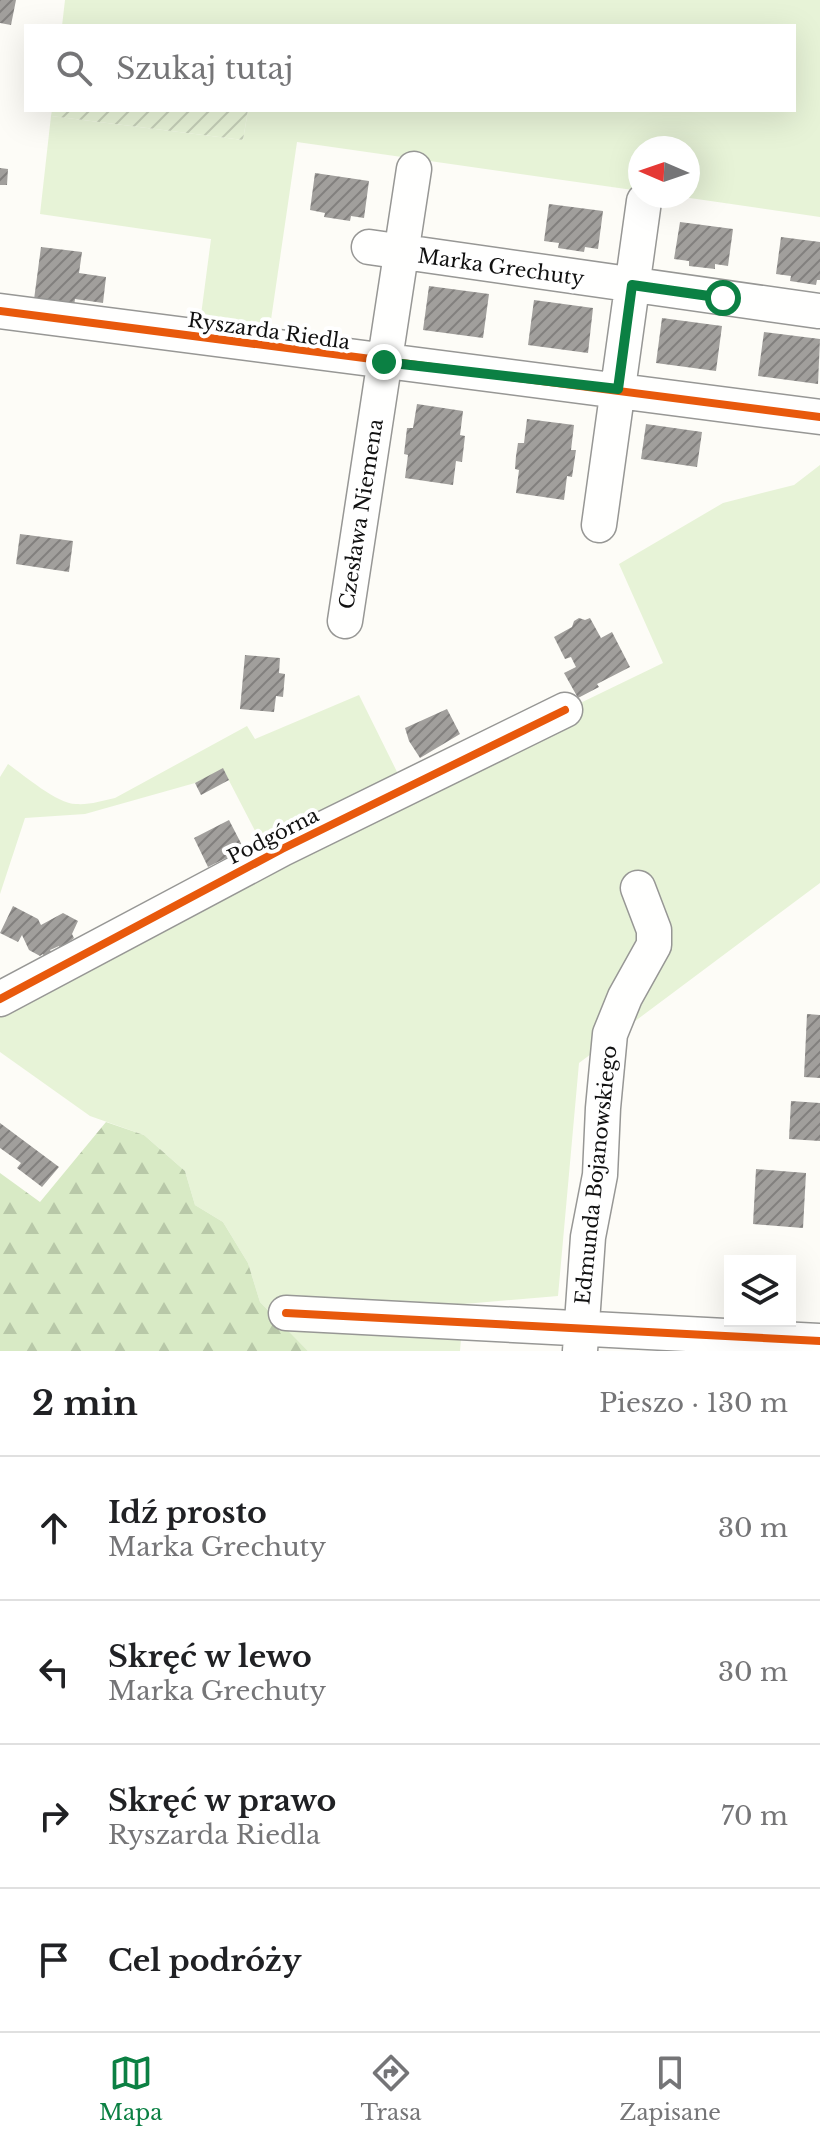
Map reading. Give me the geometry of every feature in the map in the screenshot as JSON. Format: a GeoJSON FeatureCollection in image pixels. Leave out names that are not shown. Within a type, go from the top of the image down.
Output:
{"type":"FeatureCollection","features":[{"type":"Feature","properties":{"kind":"street","name":"Czesława Niemena"},"geometry":{"type":"LineString","coordinates":[[345,621],[384,362],[385,250],[414,169]]}},
{"type":"Feature","properties":{"kind":"street"},"geometry":{"type":"LineString","coordinates":[[599,525],[643,208]]}},
{"type":"Feature","properties":{"kind":"street","name":"Marka Grechuty"},"geometry":{"type":"LineString","coordinates":[[385,250],[818,311]]}},
{"type":"Feature","properties":{"kind":"street","name":"Ryszarda Riedla"},"geometry":{"type":"LineString","coordinates":[[0,311],[820,417]]}},
{"type":"Feature","properties":{"kind":"street","name":"Podgórna"},"geometry":{"type":"LineString","coordinates":[[0,999],[282,849],[565,710]]}},
{"type":"Feature","properties":{"kind":"street","name":"Edmunda Bojanowskiego"},"geometry":{"type":"LineString","coordinates":[[580,1340],[588,1237],[600,1175],[610,1034],[625,997],[654,945],[654,930],[638,888]]}},
{"type":"Feature","properties":{"kind":"street"},"geometry":{"type":"LineString","coordinates":[[286,1313],[580,1340],[820,1341]]}},
{"type":"Feature","properties":{"kind":"green space"},"geometry":{"type":"Polygon","coordinates":[[[65,0],[820,0],[820,217],[700,200],[700,136],[628,136],[628,189],[297,142],[267,347],[198,338],[211,239],[40,214],[51,116],[243,140],[248,112],[796,112],[796,24],[62,24],[65,0]]]}},
{"type":"Feature","properties":{"kind":"green space"},"geometry":{"type":"Polygon","coordinates":[[[52,112],[248,112],[243,140],[51,116],[52,112]]]}},
{"type":"Feature","properties":{"kind":"green space"},"geometry":{"type":"Polygon","coordinates":[[[820,465],[820,883],[579,1063],[558,1296],[464,1304],[460,1351],[308,1351],[260,1302],[248,1263],[223,1222],[195,1205],[185,1171],[144,1135],[90,1116],[0,1052],[0,999],[268,856],[223,769],[195,783],[85,814],[25,818],[0,894],[0,777],[8,764],[68,803],[86,804],[115,798],[247,726],[255,739],[359,695],[405,788],[663,663],[619,564],[723,503],[794,485],[820,465]]]}},
{"type":"Feature","properties":{"kind":"green space"},"geometry":{"type":"Polygon","coordinates":[[[106,1122],[144,1135],[185,1171],[195,1205],[223,1222],[248,1263],[260,1302],[308,1351],[0,1351],[0,1173],[40,1202],[106,1122]]]}},
{"type":"Feature","properties":{"kind":"building"},"geometry":{"type":"Polygon","coordinates":[[[0,0],[16,0],[11,25],[0,23],[0,0]]]}},
{"type":"Feature","properties":{"kind":"building"},"geometry":{"type":"Polygon","coordinates":[[[0,168],[8,169],[7,185],[0,185],[0,168]]]}},
{"type":"Feature","properties":{"kind":"building"},"geometry":{"type":"Polygon","coordinates":[[[315,173],[369,181],[364,218],[351,216],[350,221],[324,217],[325,213],[310,210],[315,173]]]}},
{"type":"Feature","properties":{"kind":"building"},"geometry":{"type":"Polygon","coordinates":[[[549,204],[603,211],[598,249],[585,247],[584,252],[558,248],[559,243],[544,241],[549,204]]]}},
{"type":"Feature","properties":{"kind":"building"},"geometry":{"type":"Polygon","coordinates":[[[680,222],[733,229],[728,266],[715,264],[715,269],[689,266],[689,261],[674,259],[680,222]]]}},
{"type":"Feature","properties":{"kind":"building"},"geometry":{"type":"Polygon","coordinates":[[[781,237],[820,242],[820,280],[816,285],[790,281],[791,276],[776,274],[781,237]]]}},
{"type":"Feature","properties":{"kind":"building"},"geometry":{"type":"Polygon","coordinates":[[[41,247],[82,252],[79,273],[106,277],[103,303],[75,299],[73,313],[33,307],[41,247]]]}},
{"type":"Feature","properties":{"kind":"building"},"geometry":{"type":"Polygon","coordinates":[[[429,286],[489,294],[483,338],[423,330],[429,286]]]}},
{"type":"Feature","properties":{"kind":"building"},"geometry":{"type":"Polygon","coordinates":[[[534,300],[593,308],[588,353],[528,345],[534,300]]]}},
{"type":"Feature","properties":{"kind":"building"},"geometry":{"type":"Polygon","coordinates":[[[662,318],[722,326],[716,371],[656,363],[662,318]]]}},
{"type":"Feature","properties":{"kind":"building"},"geometry":{"type":"Polygon","coordinates":[[[764,332],[820,339],[818,384],[758,376],[764,332]]]}},
{"type":"Feature","properties":{"kind":"building"},"geometry":{"type":"Polygon","coordinates":[[[417,404],[463,411],[460,435],[465,436],[462,462],[456,461],[453,485],[405,478],[407,428],[413,428],[417,404]]]}},
{"type":"Feature","properties":{"kind":"building"},"geometry":{"type":"Polygon","coordinates":[[[527,419],[574,425],[571,450],[576,450],[572,477],[567,476],[564,500],[516,493],[519,470],[515,469],[516,456],[518,443],[524,443],[527,419]]]}},
{"type":"Feature","properties":{"kind":"building"},"geometry":{"type":"Polygon","coordinates":[[[646,424],[702,432],[697,467],[641,459],[646,424]]]}},
{"type":"Feature","properties":{"kind":"building"},"geometry":{"type":"Polygon","coordinates":[[[20,534],[73,541],[69,572],[16,564],[20,534]]]}},
{"type":"Feature","properties":{"kind":"building"},"geometry":{"type":"Polygon","coordinates":[[[579,618],[590,618],[601,638],[612,632],[630,667],[578,698],[564,673],[576,667],[571,657],[565,659],[554,637],[572,627],[579,618]]]}},
{"type":"Feature","properties":{"kind":"building"},"geometry":{"type":"Polygon","coordinates":[[[245,655],[280,658],[279,673],[285,674],[283,697],[276,696],[274,712],[240,709],[245,655]]]}},
{"type":"Feature","properties":{"kind":"building"},"geometry":{"type":"Polygon","coordinates":[[[447,709],[460,734],[420,758],[405,728],[447,709]]]}},
{"type":"Feature","properties":{"kind":"building"},"geometry":{"type":"Polygon","coordinates":[[[223,768],[229,780],[201,795],[195,783],[223,768]]]}},
{"type":"Feature","properties":{"kind":"building"},"geometry":{"type":"Polygon","coordinates":[[[229,820],[244,849],[208,867],[194,838],[229,820]]]}},
{"type":"Feature","properties":{"kind":"building"},"geometry":{"type":"Polygon","coordinates":[[[13,906],[38,919],[41,925],[63,913],[78,921],[72,934],[74,938],[60,949],[59,946],[50,950],[52,953],[40,956],[29,950],[22,935],[18,942],[0,933],[13,906]]]}},
{"type":"Feature","properties":{"kind":"building"},"geometry":{"type":"Polygon","coordinates":[[[807,1014],[820,1015],[820,1078],[804,1077],[807,1014]]]}},
{"type":"Feature","properties":{"kind":"building"},"geometry":{"type":"Polygon","coordinates":[[[791,1101],[820,1103],[820,1141],[789,1139],[791,1101]]]}},
{"type":"Feature","properties":{"kind":"building"},"geometry":{"type":"Polygon","coordinates":[[[0,1123],[59,1167],[42,1187],[17,1168],[21,1163],[0,1148],[0,1123]]]}},
{"type":"Feature","properties":{"kind":"building"},"geometry":{"type":"Polygon","coordinates":[[[756,1169],[806,1173],[803,1228],[753,1224],[756,1169]]]}},
{"type":"Feature","properties":{"kind":"cycle path"},"geometry":{"type":"LineString","coordinates":[[0,311],[820,417]]}},
{"type":"Feature","properties":{"kind":"cycle path"},"geometry":{"type":"LineString","coordinates":[[0,999],[282,849],[565,710]]}},
{"type":"Feature","properties":{"kind":"cycle path"},"geometry":{"type":"LineString","coordinates":[[286,1313],[820,1341]]}},
{"type":"Feature","properties":{"kind":"route"},"geometry":{"type":"LineString","coordinates":[[384,362],[618,389],[632,285],[723,298]]}}]}
